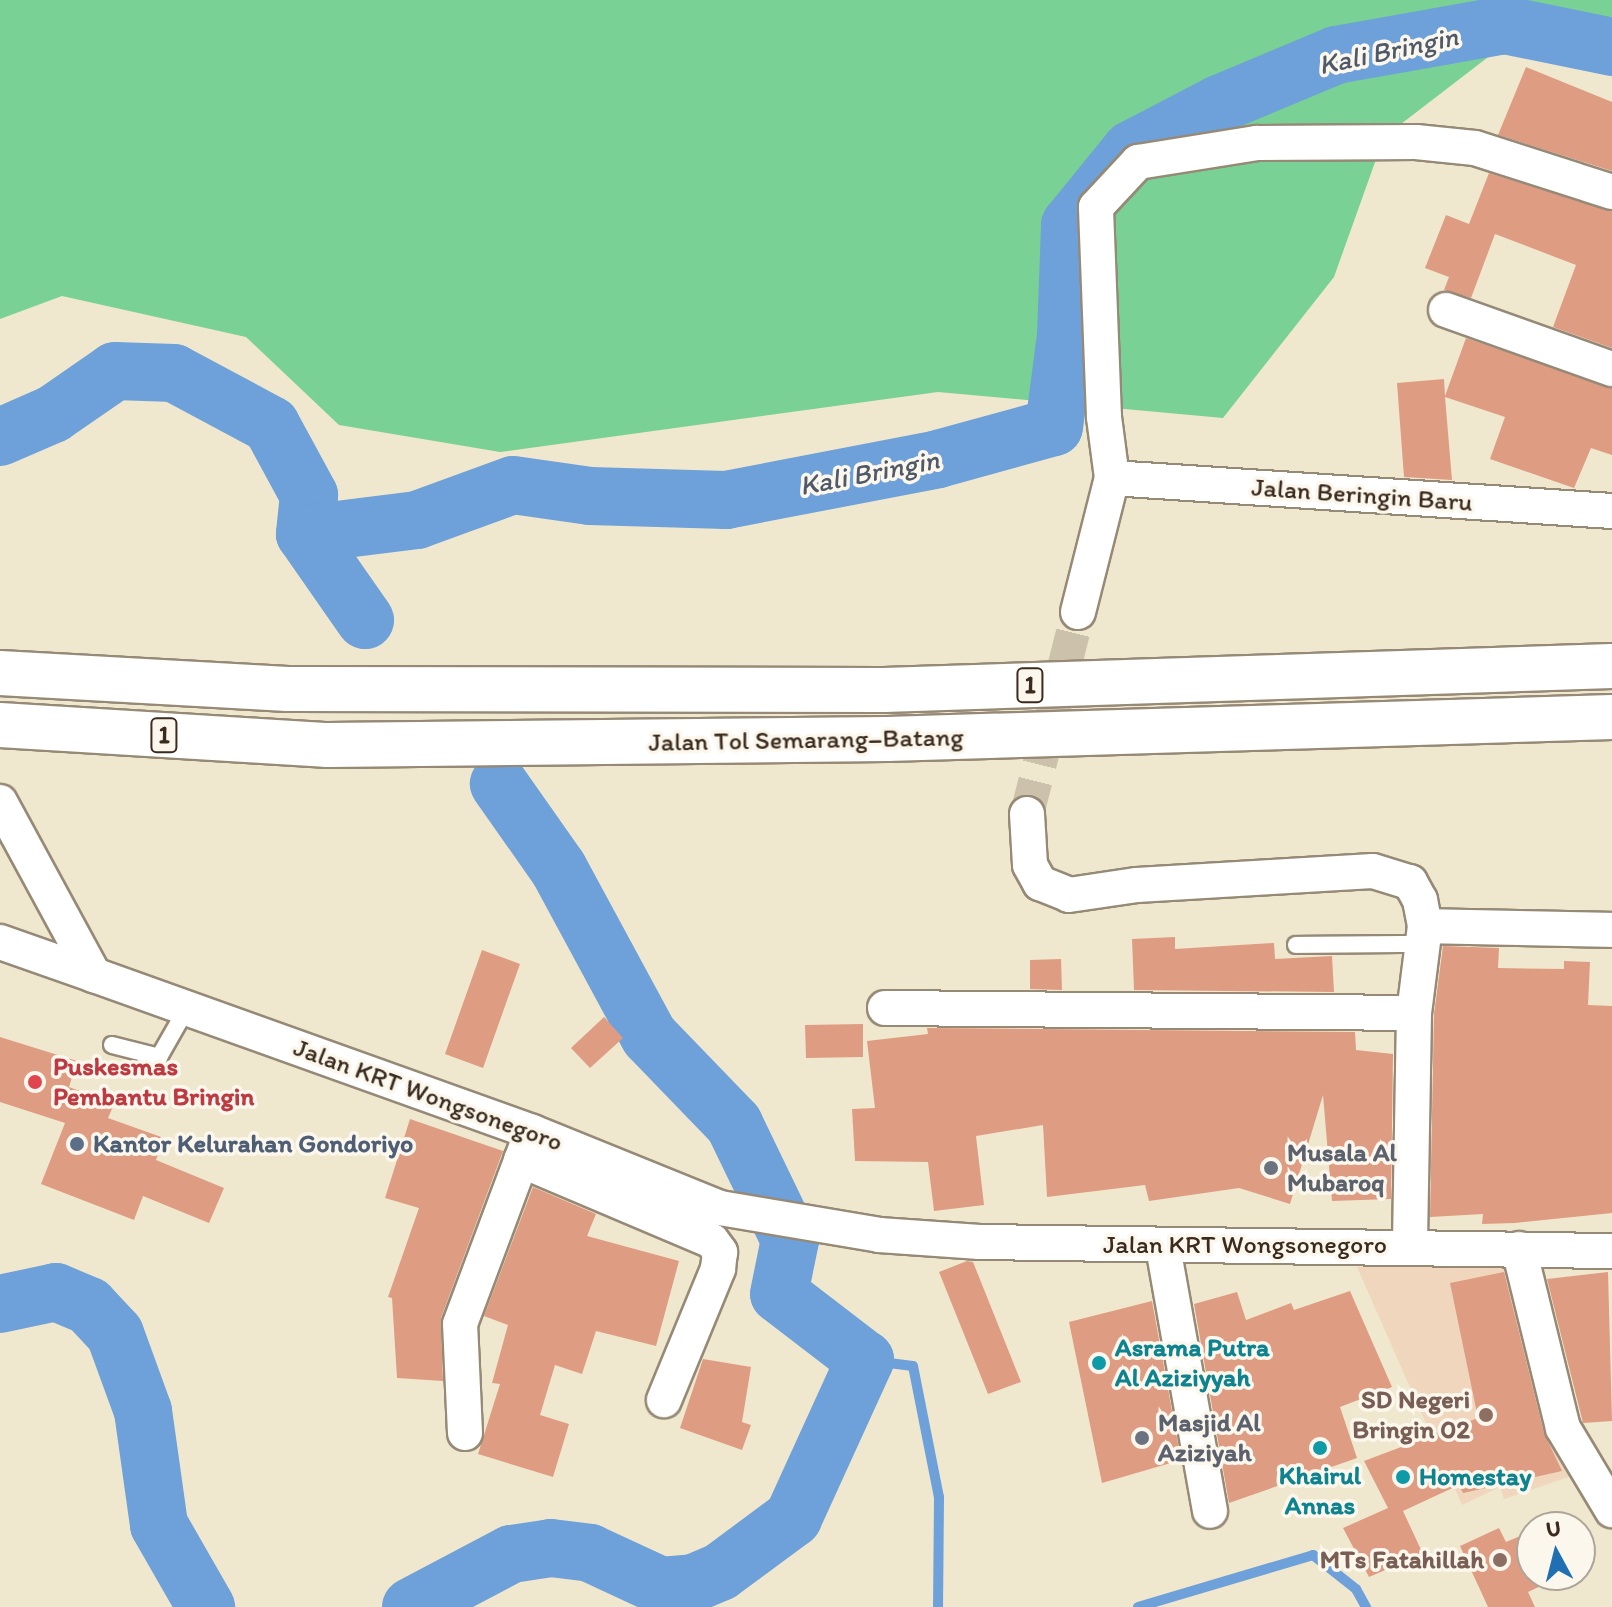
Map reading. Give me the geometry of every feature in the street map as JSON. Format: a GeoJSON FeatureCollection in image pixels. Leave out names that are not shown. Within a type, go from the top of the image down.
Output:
{"type":"FeatureCollection","features":[{"type":"Feature","properties":{"kind":"highway","name":"Jalan Tol Semarang–Batang"},"geometry":{"type":"LineString","coordinates":[[0,673],[288,689],[447,692],[884,690],[1612,666]]}},
{"type":"Feature","properties":{"kind":"highway","name":"Jalan Tol Semarang–Batang"},"geometry":{"type":"LineString","coordinates":[[0,725],[328,745],[887,739],[1612,717]]}},
{"type":"Feature","properties":{"kind":"street"},"geometry":{"type":"LineString","coordinates":[[1078,612],[1112,478],[1104,417],[1096,207],[1138,162],[1165,155],[1320,140],[1475,148],[1612,192]]}},
{"type":"Feature","properties":{"kind":"street"},"geometry":{"type":"LineString","coordinates":[[1446,310],[1612,369]]}},
{"type":"Feature","properties":{"kind":"street","name":"Jalan Beringin Baru"},"geometry":{"type":"LineString","coordinates":[[1112,478],[1612,511]]}},
{"type":"Feature","properties":{"kind":"street"},"geometry":{"type":"LineString","coordinates":[[0,802],[94,975]]}},
{"type":"Feature","properties":{"kind":"street"},"geometry":{"type":"LineString","coordinates":[[1027,814],[1030,865],[1040,883],[1069,895],[1137,885],[1373,871],[1410,882],[1420,900],[1424,935],[1414,1013],[1410,1245]]}},
{"type":"Feature","properties":{"kind":"street"},"geometry":{"type":"LineString","coordinates":[[1424,935],[1612,930]]}},
{"type":"Feature","properties":{"kind":"street","name":"Jalan KRT Wongsonegoro"},"geometry":{"type":"LineString","coordinates":[[0,942],[187,1008],[527,1146],[720,1208],[879,1235],[1163,1247],[1410,1245],[1612,1251]]}},
{"type":"Feature","properties":{"kind":"street"},"geometry":{"type":"LineString","coordinates":[[885,1008],[1414,1013]]}},
{"type":"Feature","properties":{"kind":"street"},"geometry":{"type":"LineString","coordinates":[[465,1433],[460,1324],[527,1146],[712,1241],[720,1252],[718,1269],[664,1400]]}},
{"type":"Feature","properties":{"kind":"street"},"geometry":{"type":"LineString","coordinates":[[1163,1247],[1210,1511]]}},
{"type":"Feature","properties":{"kind":"street"},"geometry":{"type":"LineString","coordinates":[[1519,1249],[1563,1428],[1612,1510]]}},
{"type":"Feature","properties":{"kind":"lane"},"geometry":{"type":"LineString","coordinates":[[1296,945],[1424,935]]}},
{"type":"Feature","properties":{"kind":"lane"},"geometry":{"type":"LineString","coordinates":[[112,1045],[159,1057],[187,1008]]}},
{"type":"Feature","properties":{"kind":"shaded area","name":"SD Negeri Bringin 02"},"geometry":{"type":"Polygon","coordinates":[[[1511,1259],[1574,1475],[1504,1499],[1500,1487],[1462,1505],[1357,1267],[1511,1259]]]}},
{"type":"Feature","properties":{"kind":"green space"},"geometry":{"type":"Polygon","coordinates":[[[0,0],[1612,0],[1612,18],[1530,25],[1384,137],[1334,277],[1223,418],[938,392],[500,452],[339,425],[246,337],[62,296],[0,319],[0,0]]]}},
{"type":"Feature","properties":{"kind":"building"},"geometry":{"type":"Polygon","coordinates":[[[1526,67],[1612,102],[1612,171],[1498,135],[1526,67]]]}},
{"type":"Feature","properties":{"kind":"building"},"geometry":{"type":"Polygon","coordinates":[[[1489,173],[1612,211],[1612,348],[1553,327],[1576,265],[1495,234],[1471,298],[1444,290],[1449,277],[1425,268],[1446,215],[1469,224],[1489,173]]]}},
{"type":"Feature","properties":{"kind":"building"},"geometry":{"type":"Polygon","coordinates":[[[1466,338],[1612,388],[1612,455],[1591,448],[1574,488],[1490,459],[1505,417],[1445,397],[1452,480],[1404,477],[1397,383],[1444,379],[1445,396],[1466,338]]]}},
{"type":"Feature","properties":{"kind":"building"},"geometry":{"type":"Polygon","coordinates":[[[1175,937],[1175,949],[1274,943],[1275,959],[1332,956],[1334,992],[1134,990],[1132,939],[1175,937]]]}},
{"type":"Feature","properties":{"kind":"building"},"geometry":{"type":"Polygon","coordinates":[[[1443,946],[1499,948],[1498,968],[1564,969],[1564,961],[1590,962],[1588,1005],[1612,1006],[1612,1213],[1482,1224],[1483,1214],[1430,1217],[1434,1014],[1443,946]]]}},
{"type":"Feature","properties":{"kind":"building"},"geometry":{"type":"Polygon","coordinates":[[[482,950],[520,964],[483,1068],[445,1054],[482,950]]]}},
{"type":"Feature","properties":{"kind":"building"},"geometry":{"type":"Polygon","coordinates":[[[1061,959],[1062,990],[1030,989],[1030,960],[1061,959]]]}},
{"type":"Feature","properties":{"kind":"building"},"geometry":{"type":"Polygon","coordinates":[[[604,1017],[623,1038],[590,1068],[571,1048],[604,1017]]]}},
{"type":"Feature","properties":{"kind":"building"},"geometry":{"type":"Polygon","coordinates":[[[863,1024],[863,1057],[806,1058],[805,1025],[863,1024]]]}},
{"type":"Feature","properties":{"kind":"building"},"geometry":{"type":"Polygon","coordinates":[[[927,1028],[1355,1032],[1356,1050],[1393,1054],[1391,1199],[1332,1201],[1323,1095],[1290,1204],[1239,1188],[1149,1201],[1145,1185],[1047,1197],[1043,1125],[976,1136],[984,1205],[934,1211],[928,1162],[855,1161],[852,1109],[875,1108],[867,1041],[928,1034],[927,1028]]]}},
{"type":"Feature","properties":{"kind":"building"},"geometry":{"type":"Polygon","coordinates":[[[0,1037],[77,1061],[69,1087],[114,1104],[108,1118],[164,1138],[156,1160],[224,1188],[209,1223],[143,1196],[134,1220],[41,1184],[65,1123],[0,1102],[0,1037]]]}},
{"type":"Feature","properties":{"kind":"building"},"geometry":{"type":"Polygon","coordinates":[[[410,1119],[503,1151],[441,1318],[443,1381],[397,1378],[392,1298],[388,1297],[419,1208],[385,1198],[410,1119]]]}},
{"type":"Feature","properties":{"kind":"building"},"geometry":{"type":"Polygon","coordinates":[[[533,1187],[596,1214],[587,1236],[679,1261],[656,1346],[596,1331],[582,1374],[555,1365],[540,1415],[569,1424],[553,1477],[478,1454],[500,1384],[492,1383],[508,1325],[484,1316],[533,1187]]]}},
{"type":"Feature","properties":{"kind":"building"},"geometry":{"type":"Polygon","coordinates":[[[967,1261],[973,1262],[1021,1382],[988,1394],[939,1272],[967,1261]]]}},
{"type":"Feature","properties":{"kind":"building"},"geometry":{"type":"Polygon","coordinates":[[[1504,1272],[1544,1433],[1562,1471],[1463,1493],[1459,1485],[1403,1511],[1423,1554],[1369,1577],[1343,1528],[1388,1508],[1364,1461],[1478,1418],[1450,1283],[1504,1272]]]}},
{"type":"Feature","properties":{"kind":"building"},"geometry":{"type":"Polygon","coordinates":[[[1608,1272],[1612,1421],[1583,1423],[1547,1279],[1608,1272]]]}},
{"type":"Feature","properties":{"kind":"building"},"geometry":{"type":"Polygon","coordinates":[[[1350,1291],[1392,1387],[1340,1407],[1357,1458],[1229,1503],[1194,1304],[1237,1292],[1246,1320],[1291,1303],[1294,1310],[1350,1291]]]}},
{"type":"Feature","properties":{"kind":"building"},"geometry":{"type":"Polygon","coordinates":[[[1152,1301],[1181,1460],[1102,1483],[1069,1322],[1152,1301]]]}},
{"type":"Feature","properties":{"kind":"building"},"geometry":{"type":"Polygon","coordinates":[[[703,1359],[751,1367],[742,1422],[751,1425],[742,1450],[680,1428],[703,1359]]]}},
{"type":"Feature","properties":{"kind":"building","name":"MTs Fatahillah"},"geometry":{"type":"Polygon","coordinates":[[[1499,1528],[1506,1542],[1516,1538],[1516,1591],[1530,1591],[1535,1607],[1488,1607],[1460,1546],[1499,1528]]]}},
{"type":"Feature","properties":{"kind":"waterway","name":"Kali Bringin"},"geometry":{"type":"LineString","coordinates":[[0,437],[53,414],[115,371],[174,373],[271,425],[309,495],[305,534],[417,520],[513,485],[590,496],[726,500],[938,459],[1054,427],[1066,336],[1070,225],[1131,150],[1219,104],[1336,55],[1505,25],[1612,47]]}},
{"type":"Feature","properties":{"kind":"waterway"},"geometry":{"type":"LineString","coordinates":[[305,534],[365,620]]}},
{"type":"Feature","properties":{"kind":"waterway"},"geometry":{"type":"LineString","coordinates":[[411,1607],[511,1554],[551,1548],[590,1553],[661,1586],[694,1583],[720,1572],[793,1518],[865,1360],[779,1294],[790,1240],[734,1124],[649,1036],[558,868],[499,784]]}},
{"type":"Feature","properties":{"kind":"waterway"},"geometry":{"type":"LineString","coordinates":[[0,1304],[56,1292],[89,1306],[115,1334],[143,1411],[159,1525],[206,1607]]}},
{"type":"Feature","properties":{"kind":"waterway"},"geometry":{"type":"LineString","coordinates":[[865,1360],[913,1366],[939,1497],[938,1607]]}},
{"type":"Feature","properties":{"kind":"waterway"},"geometry":{"type":"LineString","coordinates":[[1138,1607],[1313,1555],[1356,1589],[1366,1607]]}},
{"type":"Feature","properties":{"kind":"tunnel"},"geometry":{"type":"LineString","coordinates":[[1027,814],[1078,612]]}},
{"type":"Feature","properties":{"kind":"place","name":"Puskesmas Pembantu Bringin"},"geometry":{"type":"Point","coordinates":[35,1082]}},
{"type":"Feature","properties":{"kind":"place","name":"Kantor Kelurahan Gondoriyo"},"geometry":{"type":"Point","coordinates":[77,1144]}},
{"type":"Feature","properties":{"kind":"place","name":"Musala Al Mubaroq"},"geometry":{"type":"Point","coordinates":[1271,1168]}},
{"type":"Feature","properties":{"kind":"place","name":"Asrama Putra Al Aziziyyah"},"geometry":{"type":"Point","coordinates":[1099,1363]}},
{"type":"Feature","properties":{"kind":"place","name":"SD Negeri Bringin 02"},"geometry":{"type":"Point","coordinates":[1486,1415]}},
{"type":"Feature","properties":{"kind":"place","name":"Masjid Al Aziziyah"},"geometry":{"type":"Point","coordinates":[1142,1438]}},
{"type":"Feature","properties":{"kind":"place","name":"Khairul Annas"},"geometry":{"type":"Point","coordinates":[1320,1448]}},
{"type":"Feature","properties":{"kind":"place","name":"Homestay"},"geometry":{"type":"Point","coordinates":[1403,1477]}},
{"type":"Feature","properties":{"kind":"place","name":"MTs Fatahillah"},"geometry":{"type":"Point","coordinates":[1500,1560]}}]}
